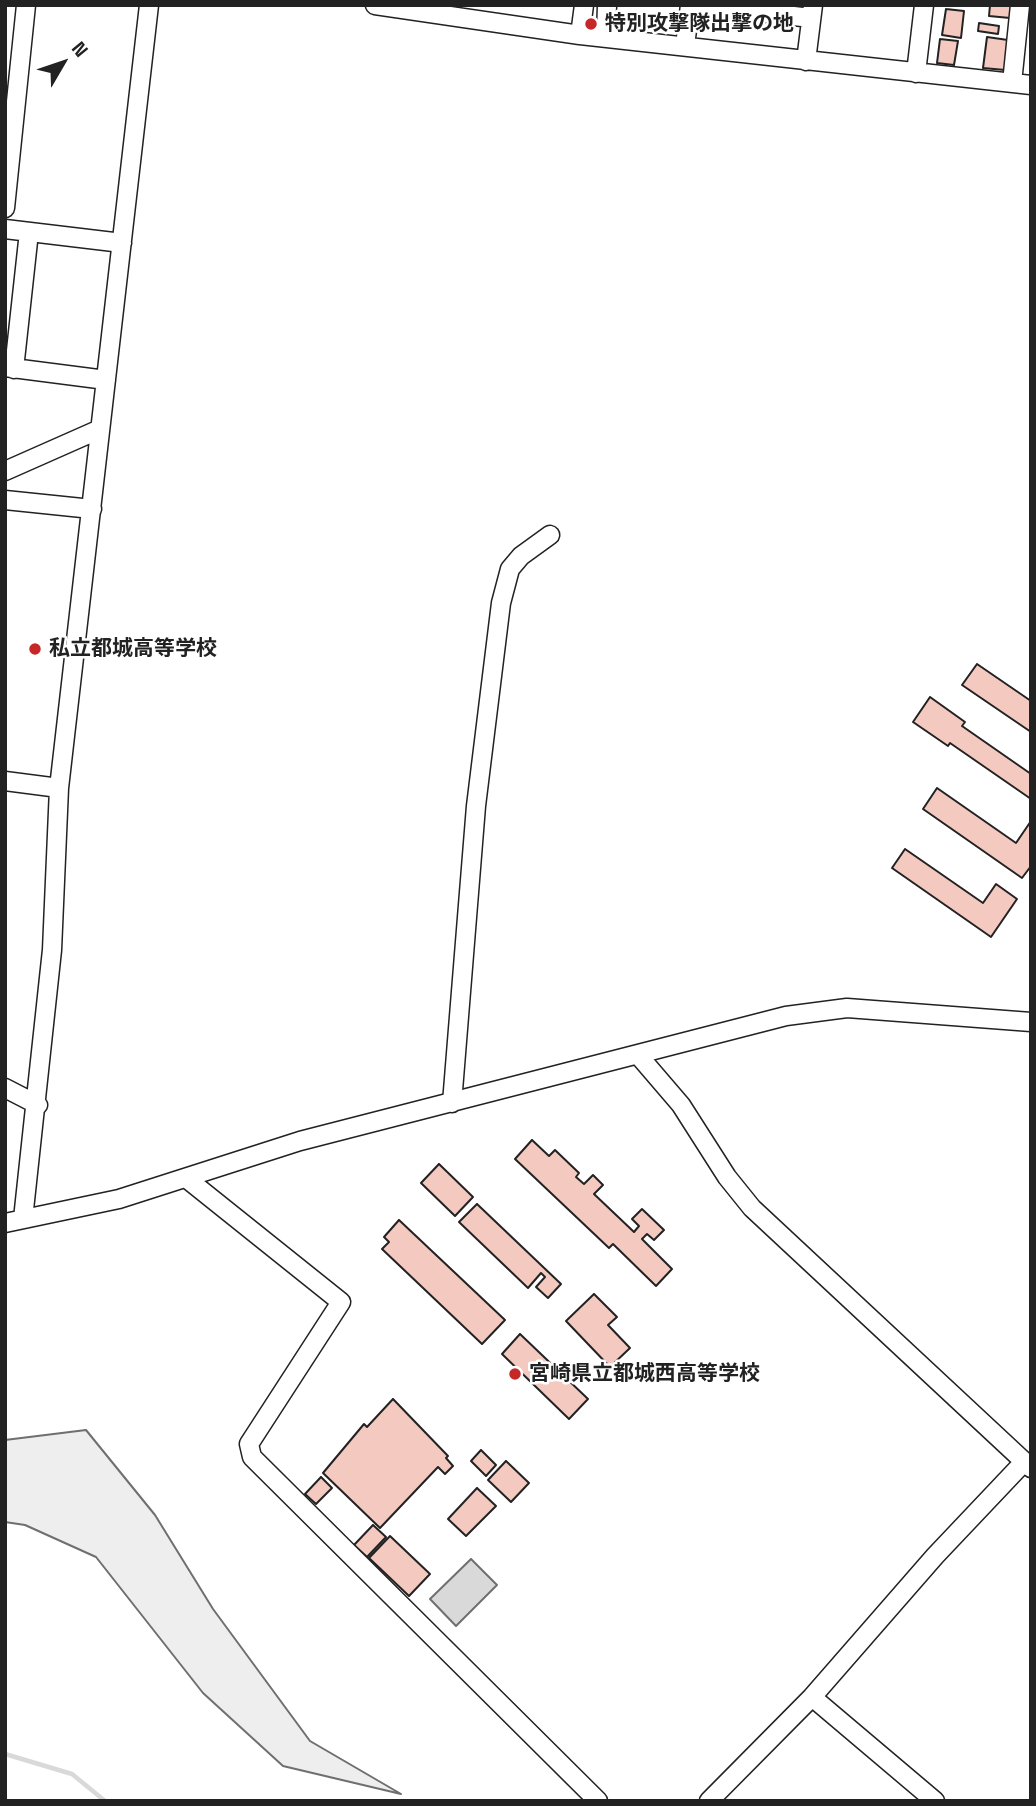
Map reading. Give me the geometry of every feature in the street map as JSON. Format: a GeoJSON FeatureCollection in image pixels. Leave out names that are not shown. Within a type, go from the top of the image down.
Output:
{"type":"FeatureCollection","features":[{"type":"Feature","properties":{"kind":"street"},"geometry":{"type":"LineString","coordinates":[[5,208],[12,71],[26,5]]}},
{"type":"Feature","properties":{"kind":"street"},"geometry":{"type":"LineString","coordinates":[[149,5],[59,788],[52,950],[38,1105],[14,1221],[118,1199],[300,1141],[639,1056],[704,1036],[786,1016],[847,1008],[1031,1022]]}},
{"type":"Feature","properties":{"kind":"street"},"geometry":{"type":"LineString","coordinates":[[374,5],[580,34],[1031,85]]}},
{"type":"Feature","properties":{"kind":"street"},"geometry":{"type":"LineString","coordinates":[[580,34],[584,5]]}},
{"type":"Feature","properties":{"kind":"street"},"geometry":{"type":"LineString","coordinates":[[606,37],[607,5]]}},
{"type":"Feature","properties":{"kind":"street"},"geometry":{"type":"LineString","coordinates":[[685,46],[690,5]]}},
{"type":"Feature","properties":{"kind":"street"},"geometry":{"type":"LineString","coordinates":[[698,5],[812,11],[806,61]]}},
{"type":"Feature","properties":{"kind":"street"},"geometry":{"type":"LineString","coordinates":[[916,73],[924,5]]}},
{"type":"Feature","properties":{"kind":"street"},"geometry":{"type":"LineString","coordinates":[[1012,83],[1020,5]]}},
{"type":"Feature","properties":{"kind":"street"},"geometry":{"type":"LineString","coordinates":[[5,229],[122,243]]}},
{"type":"Feature","properties":{"kind":"street"},"geometry":{"type":"LineString","coordinates":[[30,232],[10,368],[106,380]]}},
{"type":"Feature","properties":{"kind":"street"},"geometry":{"type":"LineString","coordinates":[[5,471],[100,429]]}},
{"type":"Feature","properties":{"kind":"street"},"geometry":{"type":"LineString","coordinates":[[5,500],[92,509]]}},
{"type":"Feature","properties":{"kind":"street"},"geometry":{"type":"LineString","coordinates":[[452,1103],[476,806],[501,603],[510,569],[521,555],[550,535]]}},
{"type":"Feature","properties":{"kind":"street"},"geometry":{"type":"LineString","coordinates":[[5,781],[59,788]]}},
{"type":"Feature","properties":{"kind":"street"},"geometry":{"type":"LineString","coordinates":[[639,1056],[681,1105],[727,1177],[752,1208],[1027,1465],[935,1556],[812,1697],[709,1801]]}},
{"type":"Feature","properties":{"kind":"street"},"geometry":{"type":"LineString","coordinates":[[5,1088],[38,1105]]}},
{"type":"Feature","properties":{"kind":"street"},"geometry":{"type":"LineString","coordinates":[[186,1178],[341,1302],[249,1444],[253,1457],[598,1801]]}},
{"type":"Feature","properties":{"kind":"street"},"geometry":{"type":"LineString","coordinates":[[812,1697],[935,1801]]}},
{"type":"Feature","properties":{"kind":"shaded area"},"geometry":{"type":"Polygon","coordinates":[[[86,1430],[155,1515],[213,1609],[310,1741],[401,1794],[283,1766],[203,1693],[96,1557],[25,1525],[5,1522],[5,1440],[86,1430]]]}},
{"type":"Feature","properties":{"kind":"shaded area"},"geometry":{"type":"Polygon","coordinates":[[[471,1559],[497,1585],[456,1626],[430,1599],[471,1559]]]}},
{"type":"Feature","properties":{"kind":"building"},"geometry":{"type":"Polygon","coordinates":[[[990,5],[1012,5],[1010,18],[989,16],[990,5]]]}},
{"type":"Feature","properties":{"kind":"building"},"geometry":{"type":"Polygon","coordinates":[[[946,9],[964,11],[961,38],[942,35],[946,9]]]}},
{"type":"Feature","properties":{"kind":"building"},"geometry":{"type":"Polygon","coordinates":[[[979,23],[999,26],[998,34],[978,31],[979,23]]]}},
{"type":"Feature","properties":{"kind":"building"},"geometry":{"type":"Polygon","coordinates":[[[987,37],[1008,40],[1005,70],[983,68],[987,37]]]}},
{"type":"Feature","properties":{"kind":"building"},"geometry":{"type":"Polygon","coordinates":[[[940,39],[958,41],[954,65],[937,63],[940,39]]]}},
{"type":"Feature","properties":{"kind":"building"},"geometry":{"type":"Polygon","coordinates":[[[977,664],[1031,701],[1031,732],[962,685],[977,664]]]}},
{"type":"Feature","properties":{"kind":"building"},"geometry":{"type":"Polygon","coordinates":[[[930,697],[965,722],[962,726],[1031,774],[1031,799],[950,743],[948,746],[913,722],[930,697]]]}},
{"type":"Feature","properties":{"kind":"building"},"geometry":{"type":"Polygon","coordinates":[[[937,788],[1016,843],[1031,821],[1031,866],[1022,878],[923,809],[937,788]]]}},
{"type":"Feature","properties":{"kind":"building"},"geometry":{"type":"Polygon","coordinates":[[[905,849],[983,903],[996,884],[1017,899],[991,937],[892,868],[905,849]]]}},
{"type":"Feature","properties":{"kind":"building"},"geometry":{"type":"Polygon","coordinates":[[[532,1140],[549,1156],[555,1150],[579,1173],[576,1177],[584,1184],[593,1175],[603,1185],[594,1194],[634,1232],[639,1226],[632,1219],[642,1209],[664,1230],[654,1240],[647,1234],[642,1239],[672,1269],[656,1286],[613,1244],[609,1248],[515,1159],[532,1140]]]}},
{"type":"Feature","properties":{"kind":"building"},"geometry":{"type":"Polygon","coordinates":[[[439,1164],[473,1197],[455,1216],[421,1183],[439,1164]]]}},
{"type":"Feature","properties":{"kind":"building"},"geometry":{"type":"Polygon","coordinates":[[[477,1204],[561,1284],[548,1298],[536,1287],[545,1277],[541,1273],[528,1288],[459,1222],[477,1204]]]}},
{"type":"Feature","properties":{"kind":"building"},"geometry":{"type":"Polygon","coordinates":[[[399,1220],[505,1320],[482,1344],[382,1249],[389,1242],[384,1237],[399,1220]]]}},
{"type":"Feature","properties":{"kind":"building"},"geometry":{"type":"Polygon","coordinates":[[[594,1294],[617,1317],[608,1325],[630,1348],[610,1367],[566,1321],[594,1294]]]}},
{"type":"Feature","properties":{"kind":"building"},"geometry":{"type":"Polygon","coordinates":[[[520,1334],[588,1399],[569,1419],[502,1354],[520,1334]]]}},
{"type":"Feature","properties":{"kind":"building"},"geometry":{"type":"Polygon","coordinates":[[[393,1399],[448,1456],[446,1458],[453,1466],[445,1474],[438,1467],[380,1528],[323,1473],[364,1424],[367,1427],[393,1399]]]}},
{"type":"Feature","properties":{"kind":"building"},"geometry":{"type":"Polygon","coordinates":[[[481,1450],[496,1465],[486,1476],[471,1461],[481,1450]]]}},
{"type":"Feature","properties":{"kind":"building"},"geometry":{"type":"Polygon","coordinates":[[[506,1461],[529,1483],[511,1502],[488,1480],[506,1461]]]}},
{"type":"Feature","properties":{"kind":"building"},"geometry":{"type":"Polygon","coordinates":[[[321,1477],[332,1488],[316,1504],[305,1494],[321,1477]]]}},
{"type":"Feature","properties":{"kind":"building"},"geometry":{"type":"Polygon","coordinates":[[[477,1488],[496,1506],[466,1536],[448,1519],[477,1488]]]}},
{"type":"Feature","properties":{"kind":"building"},"geometry":{"type":"Polygon","coordinates":[[[373,1525],[386,1537],[367,1557],[354,1545],[373,1525]]]}},
{"type":"Feature","properties":{"kind":"building"},"geometry":{"type":"Polygon","coordinates":[[[390,1536],[430,1574],[409,1596],[369,1558],[390,1536]]]}},
{"type":"Feature","properties":{"kind":"waterway"},"geometry":{"type":"LineString","coordinates":[[5,1754],[72,1774],[105,1801]]}},
{"type":"Feature","properties":{"kind":"place","name":"特別攻撃隊出撃の地"},"geometry":{"type":"Point","coordinates":[591,24]}},
{"type":"Feature","properties":{"kind":"place","name":"私立都城高等学校"},"geometry":{"type":"Point","coordinates":[35,649]}},
{"type":"Feature","properties":{"kind":"place","name":"宮崎県立都城西高等学校"},"geometry":{"type":"Point","coordinates":[515,1374]}}]}
